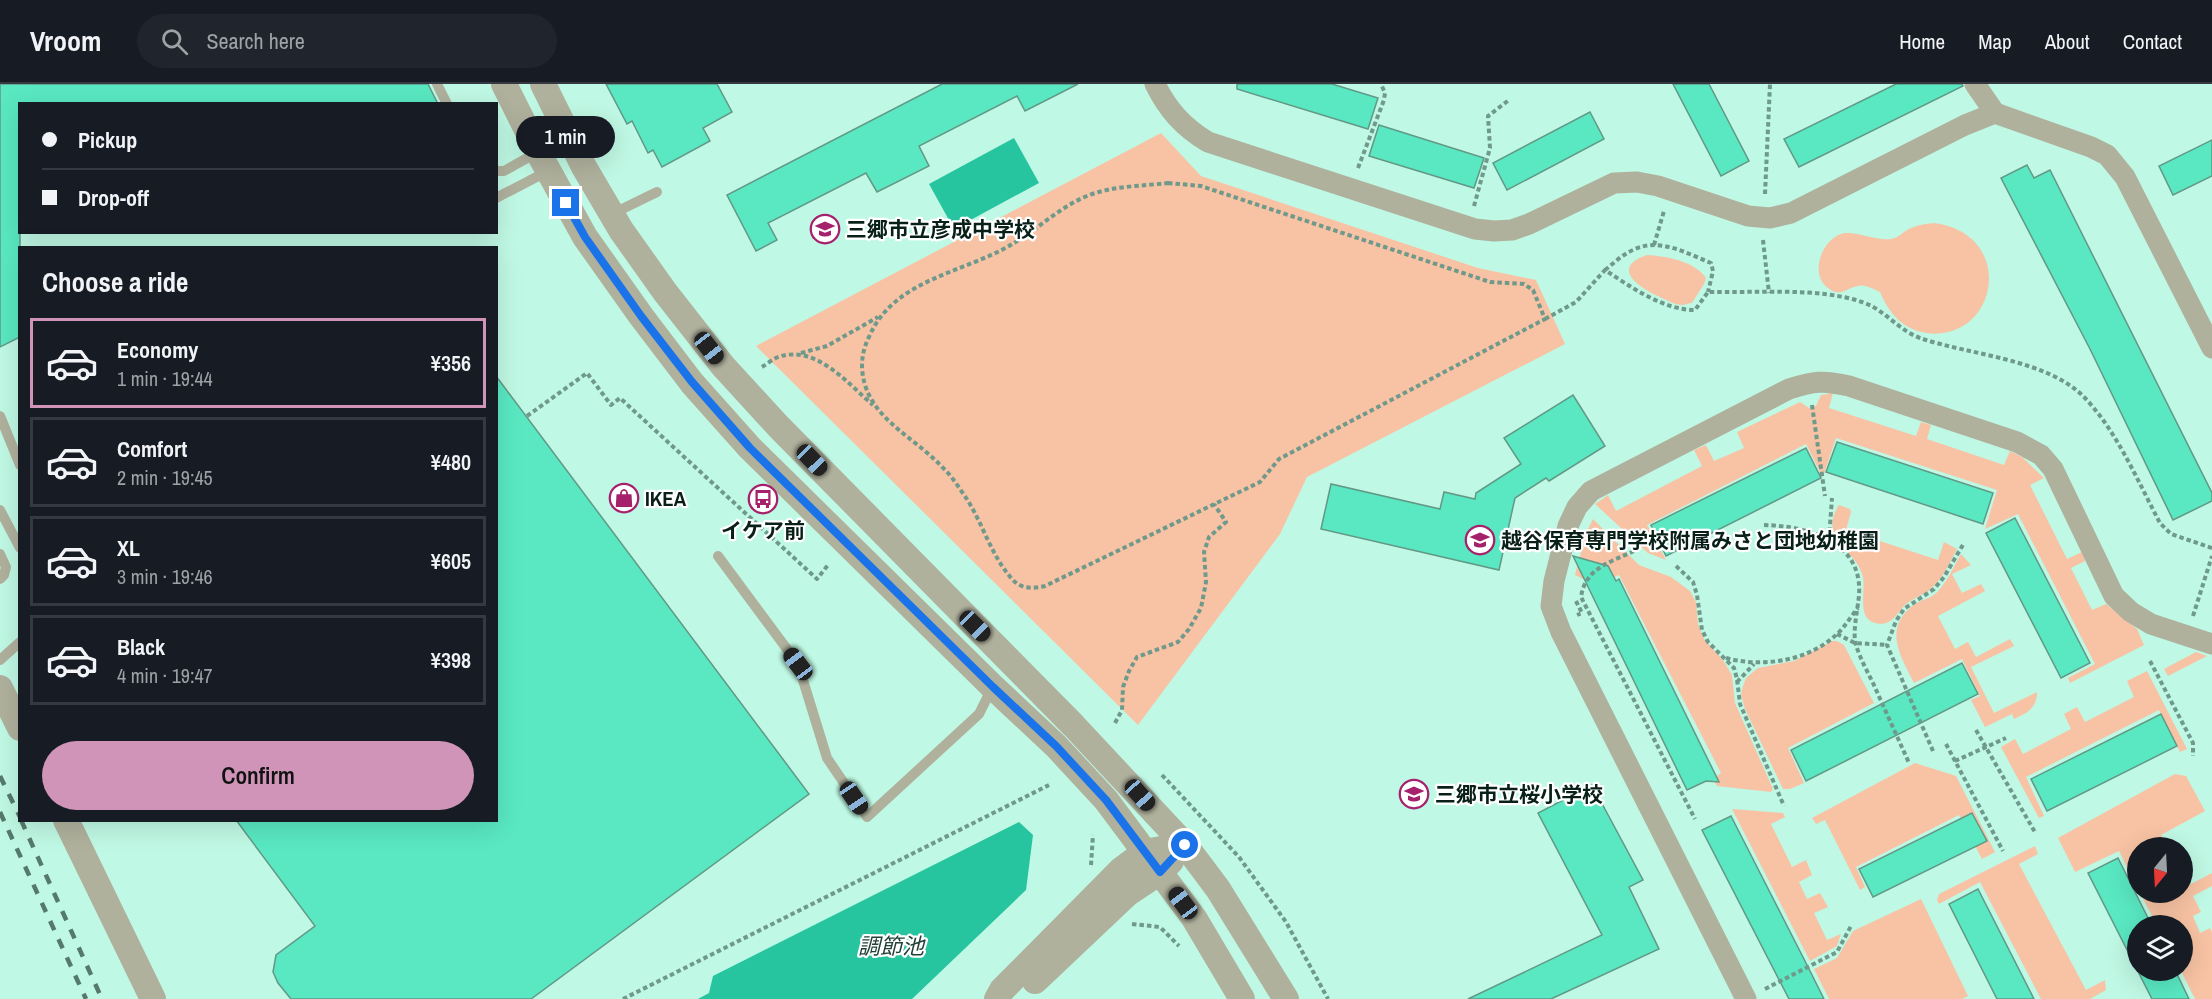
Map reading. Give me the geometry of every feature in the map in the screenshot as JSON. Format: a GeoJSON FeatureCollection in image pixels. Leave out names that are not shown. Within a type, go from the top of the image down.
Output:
{"type":"FeatureCollection","features":[{"type":"Feature","properties":{"kind":"street"},"geometry":{"type":"LineString","coordinates":[[504,84],[585,237],[641,316],[692,382],[750,448],[1063,753],[1106,800],[1194,918],[1242,999]]}},
{"type":"Feature","properties":{"kind":"street"},"geometry":{"type":"LineString","coordinates":[[543,84],[584,167],[612,214],[665,292],[723,366],[779,427],[1082,734],[1185,845],[1218,889],[1286,999]]}},
{"type":"Feature","properties":{"kind":"street"},"geometry":{"type":"LineString","coordinates":[[1155,84],[1172,114],[1192,132],[1208,142],[1468,226],[1494,231],[1512,230],[1529,224],[1614,183],[1637,182],[1670,190],[1748,216],[1770,218],[1791,213],[1965,125],[1995,113]]}},
{"type":"Feature","properties":{"kind":"street"},"geometry":{"type":"LineString","coordinates":[[1975,84],[1995,113],[2091,147],[2107,155],[2116,164],[2212,348]]}},
{"type":"Feature","properties":{"kind":"street"},"geometry":{"type":"LineString","coordinates":[[1754,994],[1561,632],[1551,606],[1554,581],[1568,526],[1577,507],[1591,491],[1789,389],[1809,383],[1830,382],[1849,386],[2017,441],[2041,455],[2053,469],[2115,596],[2131,612],[2151,624],[2212,644]]}},
{"type":"Feature","properties":{"kind":"street"},"geometry":{"type":"LineString","coordinates":[[0,688],[18,724]]}},
{"type":"Feature","properties":{"kind":"street"},"geometry":{"type":"LineString","coordinates":[[67,822],[153,999]]}},
{"type":"Feature","properties":{"kind":"street"},"geometry":{"type":"LineString","coordinates":[[997,999],[1002,990],[1114,876],[1145,852],[1185,845]]}},
{"type":"Feature","properties":{"kind":"street"},"geometry":{"type":"LineString","coordinates":[[1016,999],[1127,894],[1160,872],[1185,845]]}},
{"type":"Feature","properties":{"kind":"lane"},"geometry":{"type":"LineString","coordinates":[[437,84],[446,102]]}},
{"type":"Feature","properties":{"kind":"lane"},"geometry":{"type":"LineString","coordinates":[[498,171],[543,161]]}},
{"type":"Feature","properties":{"kind":"lane"},"geometry":{"type":"LineString","coordinates":[[498,196],[543,161]]}},
{"type":"Feature","properties":{"kind":"lane"},"geometry":{"type":"LineString","coordinates":[[612,214],[657,192]]}},
{"type":"Feature","properties":{"kind":"lane"},"geometry":{"type":"LineString","coordinates":[[0,416],[18,460]]}},
{"type":"Feature","properties":{"kind":"lane"},"geometry":{"type":"LineString","coordinates":[[0,510],[18,544]]}},
{"type":"Feature","properties":{"kind":"lane"},"geometry":{"type":"LineString","coordinates":[[0,554],[6,567],[0,579]]}},
{"type":"Feature","properties":{"kind":"lane"},"geometry":{"type":"LineString","coordinates":[[718,556],[798,664],[827,758],[867,817],[980,714],[993,687]]}},
{"type":"Feature","properties":{"kind":"lane"},"geometry":{"type":"LineString","coordinates":[[0,660],[18,644]]}},
{"type":"Feature","properties":{"kind":"path"},"geometry":{"type":"LineString","coordinates":[[1352,188],[1375,119],[1384,100],[1385,93],[1381,84]]}},
{"type":"Feature","properties":{"kind":"path"},"geometry":{"type":"LineString","coordinates":[[1769,293],[1760,217],[1767,186],[1770,84]]}},
{"type":"Feature","properties":{"kind":"path"},"geometry":{"type":"LineString","coordinates":[[1468,226],[1490,148],[1488,116],[1509,100]]}},
{"type":"Feature","properties":{"kind":"path"},"geometry":{"type":"LineString","coordinates":[[762,367],[778,357],[800,354],[827,346],[881,315],[912,289],[944,273],[983,260],[1004,249],[1058,212],[1087,196],[1117,189],[1168,183],[1201,186],[1490,282],[1524,284],[1533,290],[1545,319]]}},
{"type":"Feature","properties":{"kind":"path"},"geometry":{"type":"LineString","coordinates":[[1654,244],[1670,190]]}},
{"type":"Feature","properties":{"kind":"path"},"geometry":{"type":"LineString","coordinates":[[800,354],[816,359],[830,368],[876,407],[888,422],[942,466],[968,502],[997,557],[1013,580],[1023,587],[1033,589],[1045,586],[1260,482],[1279,459],[1576,302],[1605,270],[1633,249],[1654,244],[1668,246],[1711,262],[1713,271],[1708,292],[1695,310],[1683,310],[1629,286],[1605,270]]}},
{"type":"Feature","properties":{"kind":"path"},"geometry":{"type":"LineString","coordinates":[[1708,292],[1818,294],[1862,302],[1919,337],[2034,367],[2060,380],[2085,397],[2112,435],[2160,523],[2171,534],[2212,548]]}},
{"type":"Feature","properties":{"kind":"path"},"geometry":{"type":"LineString","coordinates":[[876,407],[865,384],[862,352],[881,315]]}},
{"type":"Feature","properties":{"kind":"path"},"geometry":{"type":"LineString","coordinates":[[527,416],[587,373],[611,405],[620,398],[817,579],[828,565]]}},
{"type":"Feature","properties":{"kind":"path"},"geometry":{"type":"LineString","coordinates":[[1809,383],[1825,496]]}},
{"type":"Feature","properties":{"kind":"path"},"geometry":{"type":"LineString","coordinates":[[1829,540],[1832,498]]}},
{"type":"Feature","properties":{"kind":"path"},"geometry":{"type":"LineString","coordinates":[[1115,723],[1122,710],[1123,687],[1137,657],[1178,642],[1202,608],[1206,582],[1204,552],[1209,537],[1226,522],[1214,504]]}},
{"type":"Feature","properties":{"kind":"path"},"geometry":{"type":"LineString","coordinates":[[1764,525],[1794,527],[1822,536],[1838,545],[1850,559],[1857,573],[1860,591],[1855,643],[1909,763]]}},
{"type":"Feature","properties":{"kind":"path"},"geometry":{"type":"LineString","coordinates":[[1934,751],[1887,645],[1896,621],[1904,609],[1934,589],[1944,577],[1964,543]]}},
{"type":"Feature","properties":{"kind":"path"},"geometry":{"type":"LineString","coordinates":[[1634,551],[1594,570],[1582,587],[1581,597],[1695,819]]}},
{"type":"Feature","properties":{"kind":"path"},"geometry":{"type":"LineString","coordinates":[[2192,619],[2212,556]]}},
{"type":"Feature","properties":{"kind":"path"},"geometry":{"type":"LineString","coordinates":[[1676,566],[1693,582],[1702,630],[1708,642],[1734,668],[1740,704],[1784,806]]}},
{"type":"Feature","properties":{"kind":"path"},"geometry":{"type":"LineString","coordinates":[[1724,657],[1754,663],[1793,658],[1837,634],[1858,607]]}},
{"type":"Feature","properties":{"kind":"path"},"geometry":{"type":"LineString","coordinates":[[1837,634],[1855,643],[1887,645]]}},
{"type":"Feature","properties":{"kind":"path"},"geometry":{"type":"LineString","coordinates":[[2150,661],[2193,744],[2193,756]]}},
{"type":"Feature","properties":{"kind":"path"},"geometry":{"type":"LineString","coordinates":[[1737,682],[1754,663]]}},
{"type":"Feature","properties":{"kind":"path"},"geometry":{"type":"LineString","coordinates":[[1976,730],[2036,834]]}},
{"type":"Feature","properties":{"kind":"path"},"geometry":{"type":"LineString","coordinates":[[1955,761],[2006,738]]}},
{"type":"Feature","properties":{"kind":"path"},"geometry":{"type":"LineString","coordinates":[[1946,744],[2003,850]]}},
{"type":"Feature","properties":{"kind":"path"},"geometry":{"type":"LineString","coordinates":[[1162,775],[1239,857],[1287,922],[1328,999]]}},
{"type":"Feature","properties":{"kind":"path"},"geometry":{"type":"LineString","coordinates":[[623,999],[1049,785]]}},
{"type":"Feature","properties":{"kind":"path"},"geometry":{"type":"LineString","coordinates":[[1124,928],[1131,924],[1160,927],[1182,948]]}},
{"type":"Feature","properties":{"kind":"path"},"geometry":{"type":"LineString","coordinates":[[1754,994],[1837,952],[1851,926]]}},
{"type":"Feature","properties":{"kind":"shaded area"},"geometry":{"type":"Polygon","coordinates":[[[1161,133],[1201,176],[1478,268],[1536,280],[1565,344],[1307,477],[1280,534],[1138,725],[756,346],[1161,133]]]}},
{"type":"Feature","properties":{"kind":"shaded area"},"geometry":{"type":"Polygon","coordinates":[[[1934,223],[1961,231],[1978,246],[1987,265],[1988,286],[1982,305],[1969,322],[1950,332],[1918,331],[1897,319],[1880,292],[1861,286],[1836,292],[1822,282],[1819,274],[1821,256],[1830,241],[1837,236],[1851,233],[1891,239],[1914,227],[1934,223]]]}},
{"type":"Feature","properties":{"kind":"shaded area"},"geometry":{"type":"Polygon","coordinates":[[[1647,255],[1679,260],[1701,272],[1706,278],[1692,303],[1682,305],[1674,303],[1652,293],[1632,278],[1629,272],[1630,266],[1647,255]]]}},
{"type":"Feature","properties":{"kind":"shaded area"},"geometry":{"type":"Polygon","coordinates":[[[1833,393],[1829,408],[1916,436],[1921,422],[1931,425],[1927,439],[2004,465],[2010,451],[2022,457],[2044,478],[2030,485],[2067,559],[2082,552],[2085,561],[2071,568],[2092,610],[2106,604],[2137,629],[2144,645],[2070,683],[2068,678],[2095,664],[2018,514],[1985,529],[1997,490],[1836,438],[1824,474],[1821,474],[1806,444],[1647,525],[1666,560],[1648,553],[1595,504],[1608,495],[1616,511],[1702,466],[1694,450],[1706,445],[1714,461],[1744,448],[1737,432],[1800,402],[1809,408],[1816,406],[1821,395],[1833,393]]]}},
{"type":"Feature","properties":{"kind":"shaded area"},"geometry":{"type":"Polygon","coordinates":[[[1839,505],[1850,509],[1851,512],[1846,530],[1938,560],[1944,542],[1957,549],[1936,584],[1911,600],[1894,618],[1884,624],[1872,622],[1867,618],[1863,606],[1863,577],[1857,563],[1835,537],[1832,524],[1839,505]]]}},
{"type":"Feature","properties":{"kind":"shaded area"},"geometry":{"type":"Polygon","coordinates":[[[1593,519],[1639,565],[1671,577],[1690,591],[1696,602],[1698,624],[1704,639],[1723,660],[1732,675],[1735,703],[1773,789],[1771,792],[1717,786],[1713,779],[1721,773],[1619,575],[1596,585],[1575,575],[1586,533],[1593,519]]]}},
{"type":"Feature","properties":{"kind":"shaded area"},"geometry":{"type":"Polygon","coordinates":[[[1961,554],[1971,565],[1952,574],[1962,593],[1981,584],[1985,591],[1938,616],[1955,649],[1968,642],[1976,657],[2010,639],[2014,646],[1971,667],[1994,713],[2037,692],[2033,706],[2027,712],[2014,719],[2012,714],[1985,727],[1971,700],[1980,696],[1962,659],[1914,683],[1899,652],[1897,642],[1896,632],[1905,613],[1915,604],[1937,593],[1961,554]]]}},
{"type":"Feature","properties":{"kind":"shaded area"},"geometry":{"type":"Polygon","coordinates":[[[1832,641],[1844,645],[1874,703],[1788,748],[1804,783],[1790,789],[1783,789],[1745,709],[1741,694],[1743,686],[1746,678],[1758,668],[1794,661],[1832,641]]]}},
{"type":"Feature","properties":{"kind":"shaded area"},"geometry":{"type":"Polygon","coordinates":[[[2196,652],[2207,656],[2168,676],[2164,669],[2196,652]]]}},
{"type":"Feature","properties":{"kind":"shaded area"},"geometry":{"type":"Polygon","coordinates":[[[2147,671],[2187,749],[2180,752],[2159,710],[2026,777],[2044,816],[2039,818],[2001,747],[2015,739],[2023,754],[2071,729],[2064,714],[2077,707],[2085,722],[2134,697],[2127,681],[2147,671]]]}},
{"type":"Feature","properties":{"kind":"shaded area"},"geometry":{"type":"Polygon","coordinates":[[[1915,763],[1956,776],[1995,852],[1982,859],[1959,815],[1856,867],[1865,887],[1860,890],[1825,820],[1816,824],[1812,818],[1915,763]]]}},
{"type":"Feature","properties":{"kind":"shaded area"},"geometry":{"type":"Polygon","coordinates":[[[2175,774],[2186,776],[2205,811],[2161,835],[2162,837],[2127,837],[2127,867],[2119,851],[2075,872],[2058,838],[2175,774]]]}},
{"type":"Feature","properties":{"kind":"shaded area"},"geometry":{"type":"Polygon","coordinates":[[[1732,809],[1783,813],[1785,817],[1771,824],[1792,867],[1806,860],[1812,875],[1799,882],[1807,899],[1820,893],[1828,907],[1814,913],[1827,940],[1841,934],[1837,946],[1810,961],[1732,809]]]}},
{"type":"Feature","properties":{"kind":"shaded area"},"geometry":{"type":"Polygon","coordinates":[[[2035,846],[2038,854],[2019,864],[2086,990],[2105,980],[2106,990],[2090,999],[2041,999],[1980,882],[1939,904],[1937,900],[1939,894],[2035,846]]]}},
{"type":"Feature","properties":{"kind":"shaded area"},"geometry":{"type":"Polygon","coordinates":[[[2212,873],[2212,886],[2193,896],[2193,883],[2212,873]]]}},
{"type":"Feature","properties":{"kind":"shaded area"},"geometry":{"type":"Polygon","coordinates":[[[2193,896],[2201,912],[2193,916],[2152,915],[2145,903],[2193,903],[2193,896]]]}},
{"type":"Feature","properties":{"kind":"shaded area"},"geometry":{"type":"Polygon","coordinates":[[[1921,899],[1968,996],[1962,999],[1829,999],[1814,969],[1837,958],[1853,931],[1921,899]]]}},
{"type":"Feature","properties":{"kind":"shaded area"},"geometry":{"type":"Polygon","coordinates":[[[2193,916],[2200,933],[2210,928],[2212,932],[2212,999],[2195,999],[2186,981],[2193,981],[2193,916]]]}},
{"type":"Feature","properties":{"kind":"water"},"geometry":{"type":"Polygon","coordinates":[[[1014,138],[1039,183],[954,229],[929,184],[1014,138]]]}},
{"type":"Feature","properties":{"kind":"water","name":"調節池"},"geometry":{"type":"Polygon","coordinates":[[[1019,822],[1033,835],[1026,890],[912,999],[698,999],[709,993],[713,976],[1019,822]]]}},
{"type":"Feature","properties":{"kind":"building"},"geometry":{"type":"Polygon","coordinates":[[[0,84],[428,84],[437,102],[18,102],[18,234],[20,234],[20,246],[18,246],[18,338],[0,347],[0,84]]]}},
{"type":"Feature","properties":{"kind":"building"},"geometry":{"type":"Polygon","coordinates":[[[606,84],[717,84],[732,112],[703,128],[710,141],[662,167],[653,150],[648,153],[632,121],[627,124],[606,84]]]}},
{"type":"Feature","properties":{"kind":"building"},"geometry":{"type":"Polygon","coordinates":[[[942,84],[1078,84],[1025,111],[1017,96],[919,146],[929,166],[877,192],[866,173],[768,223],[777,240],[756,251],[727,195],[942,84]]]}},
{"type":"Feature","properties":{"kind":"building"},"geometry":{"type":"Polygon","coordinates":[[[1237,84],[1332,84],[1378,98],[1368,129],[1237,89],[1237,84]]]}},
{"type":"Feature","properties":{"kind":"building"},"geometry":{"type":"Polygon","coordinates":[[[1673,84],[1709,84],[1749,161],[1721,176],[1673,84]]]}},
{"type":"Feature","properties":{"kind":"building"},"geometry":{"type":"Polygon","coordinates":[[[1896,84],[1962,84],[1963,86],[1799,167],[1784,139],[1896,84]]]}},
{"type":"Feature","properties":{"kind":"building"},"geometry":{"type":"Polygon","coordinates":[[[1590,112],[1604,139],[1507,190],[1493,163],[1590,112]]]}},
{"type":"Feature","properties":{"kind":"building"},"geometry":{"type":"Polygon","coordinates":[[[1379,125],[1484,158],[1474,188],[1369,156],[1379,125]]]}},
{"type":"Feature","properties":{"kind":"building"},"geometry":{"type":"Polygon","coordinates":[[[2212,140],[2212,176],[2173,195],[2159,166],[2212,140]]]}},
{"type":"Feature","properties":{"kind":"building"},"geometry":{"type":"Polygon","coordinates":[[[2027,165],[2034,178],[2050,170],[2212,493],[2212,501],[2173,520],[2090,349],[2001,178],[2027,165]]]}},
{"type":"Feature","properties":{"kind":"building"},"geometry":{"type":"Polygon","coordinates":[[[498,379],[809,794],[531,999],[291,999],[278,983],[273,972],[276,955],[315,926],[237,822],[498,822],[498,379]]]}},
{"type":"Feature","properties":{"kind":"building"},"geometry":{"type":"Polygon","coordinates":[[[1573,395],[1605,446],[1549,481],[1546,478],[1515,498],[1499,570],[1321,529],[1331,484],[1440,509],[1444,492],[1475,499],[1476,493],[1521,464],[1504,438],[1573,395]]]}},
{"type":"Feature","properties":{"kind":"building"},"geometry":{"type":"Polygon","coordinates":[[[1837,442],[1993,493],[1983,524],[1826,472],[1837,442]]]}},
{"type":"Feature","properties":{"kind":"building"},"geometry":{"type":"Polygon","coordinates":[[[1806,448],[1821,478],[1666,556],[1651,525],[1806,448]]]}},
{"type":"Feature","properties":{"kind":"building"},"geometry":{"type":"Polygon","coordinates":[[[2015,518],[2090,663],[2061,678],[1986,533],[2015,518]]]}},
{"type":"Feature","properties":{"kind":"building"},"geometry":{"type":"Polygon","coordinates":[[[1573,556],[1608,566],[1616,581],[1619,579],[1719,782],[1706,781],[1687,790],[1573,556]]]}},
{"type":"Feature","properties":{"kind":"building"},"geometry":{"type":"Polygon","coordinates":[[[1962,663],[1978,694],[1806,781],[1791,750],[1962,663]]]}},
{"type":"Feature","properties":{"kind":"building"},"geometry":{"type":"Polygon","coordinates":[[[2161,714],[2177,746],[2047,811],[2031,779],[2161,714]]]}},
{"type":"Feature","properties":{"kind":"building"},"geometry":{"type":"Polygon","coordinates":[[[1592,785],[1643,880],[1629,887],[1659,949],[1551,999],[1468,999],[1602,935],[1538,813],[1592,785]]]}},
{"type":"Feature","properties":{"kind":"building"},"geometry":{"type":"Polygon","coordinates":[[[1972,813],[1987,841],[1873,897],[1859,869],[1972,813]]]}},
{"type":"Feature","properties":{"kind":"building"},"geometry":{"type":"Polygon","coordinates":[[[1731,816],[1824,999],[1789,999],[1702,830],[1731,816]]]}},
{"type":"Feature","properties":{"kind":"building"},"geometry":{"type":"Polygon","coordinates":[[[2118,858],[2127,876],[2127,903],[2140,903],[2146,915],[2127,915],[2127,950],[2088,873],[2118,858]]]}},
{"type":"Feature","properties":{"kind":"building"},"geometry":{"type":"Polygon","coordinates":[[[1978,889],[2034,999],[1997,999],[1949,904],[1978,889]]]}},
{"type":"Feature","properties":{"kind":"building"},"geometry":{"type":"Polygon","coordinates":[[[2143,981],[2180,981],[2189,999],[2152,999],[2143,981]]]}},
{"type":"Feature","properties":{"kind":"railway"},"geometry":{"type":"LineString","coordinates":[[0,776],[18,813]]}},
{"type":"Feature","properties":{"kind":"railway"},"geometry":{"type":"LineString","coordinates":[[0,812],[86,999]]}},
{"type":"Feature","properties":{"kind":"railway"},"geometry":{"type":"LineString","coordinates":[[22,822],[102,999]]}},
{"type":"Feature","properties":{"kind":"place","name":"三郷市立彦成中学校"},"geometry":{"type":"Point","coordinates":[825,229]}},
{"type":"Feature","properties":{"kind":"place","name":"IKEA"},"geometry":{"type":"Point","coordinates":[624,498]}},
{"type":"Feature","properties":{"kind":"place","name":"イケア前"},"geometry":{"type":"Point","coordinates":[763,499]}},
{"type":"Feature","properties":{"kind":"place","name":"越谷保育専門学校附属みさと団地幼稚園"},"geometry":{"type":"Point","coordinates":[1480,540]}},
{"type":"Feature","properties":{"kind":"place","name":"三郷市立桜小学校"},"geometry":{"type":"Point","coordinates":[1414,794]}},
{"type":"Feature","properties":{"kind":"route"},"geometry":{"type":"LineString","coordinates":[[566,203],[585,237],[641,316],[692,382],[750,448],[1056,746],[1106,800],[1160,872],[1185,845]]}}]}
